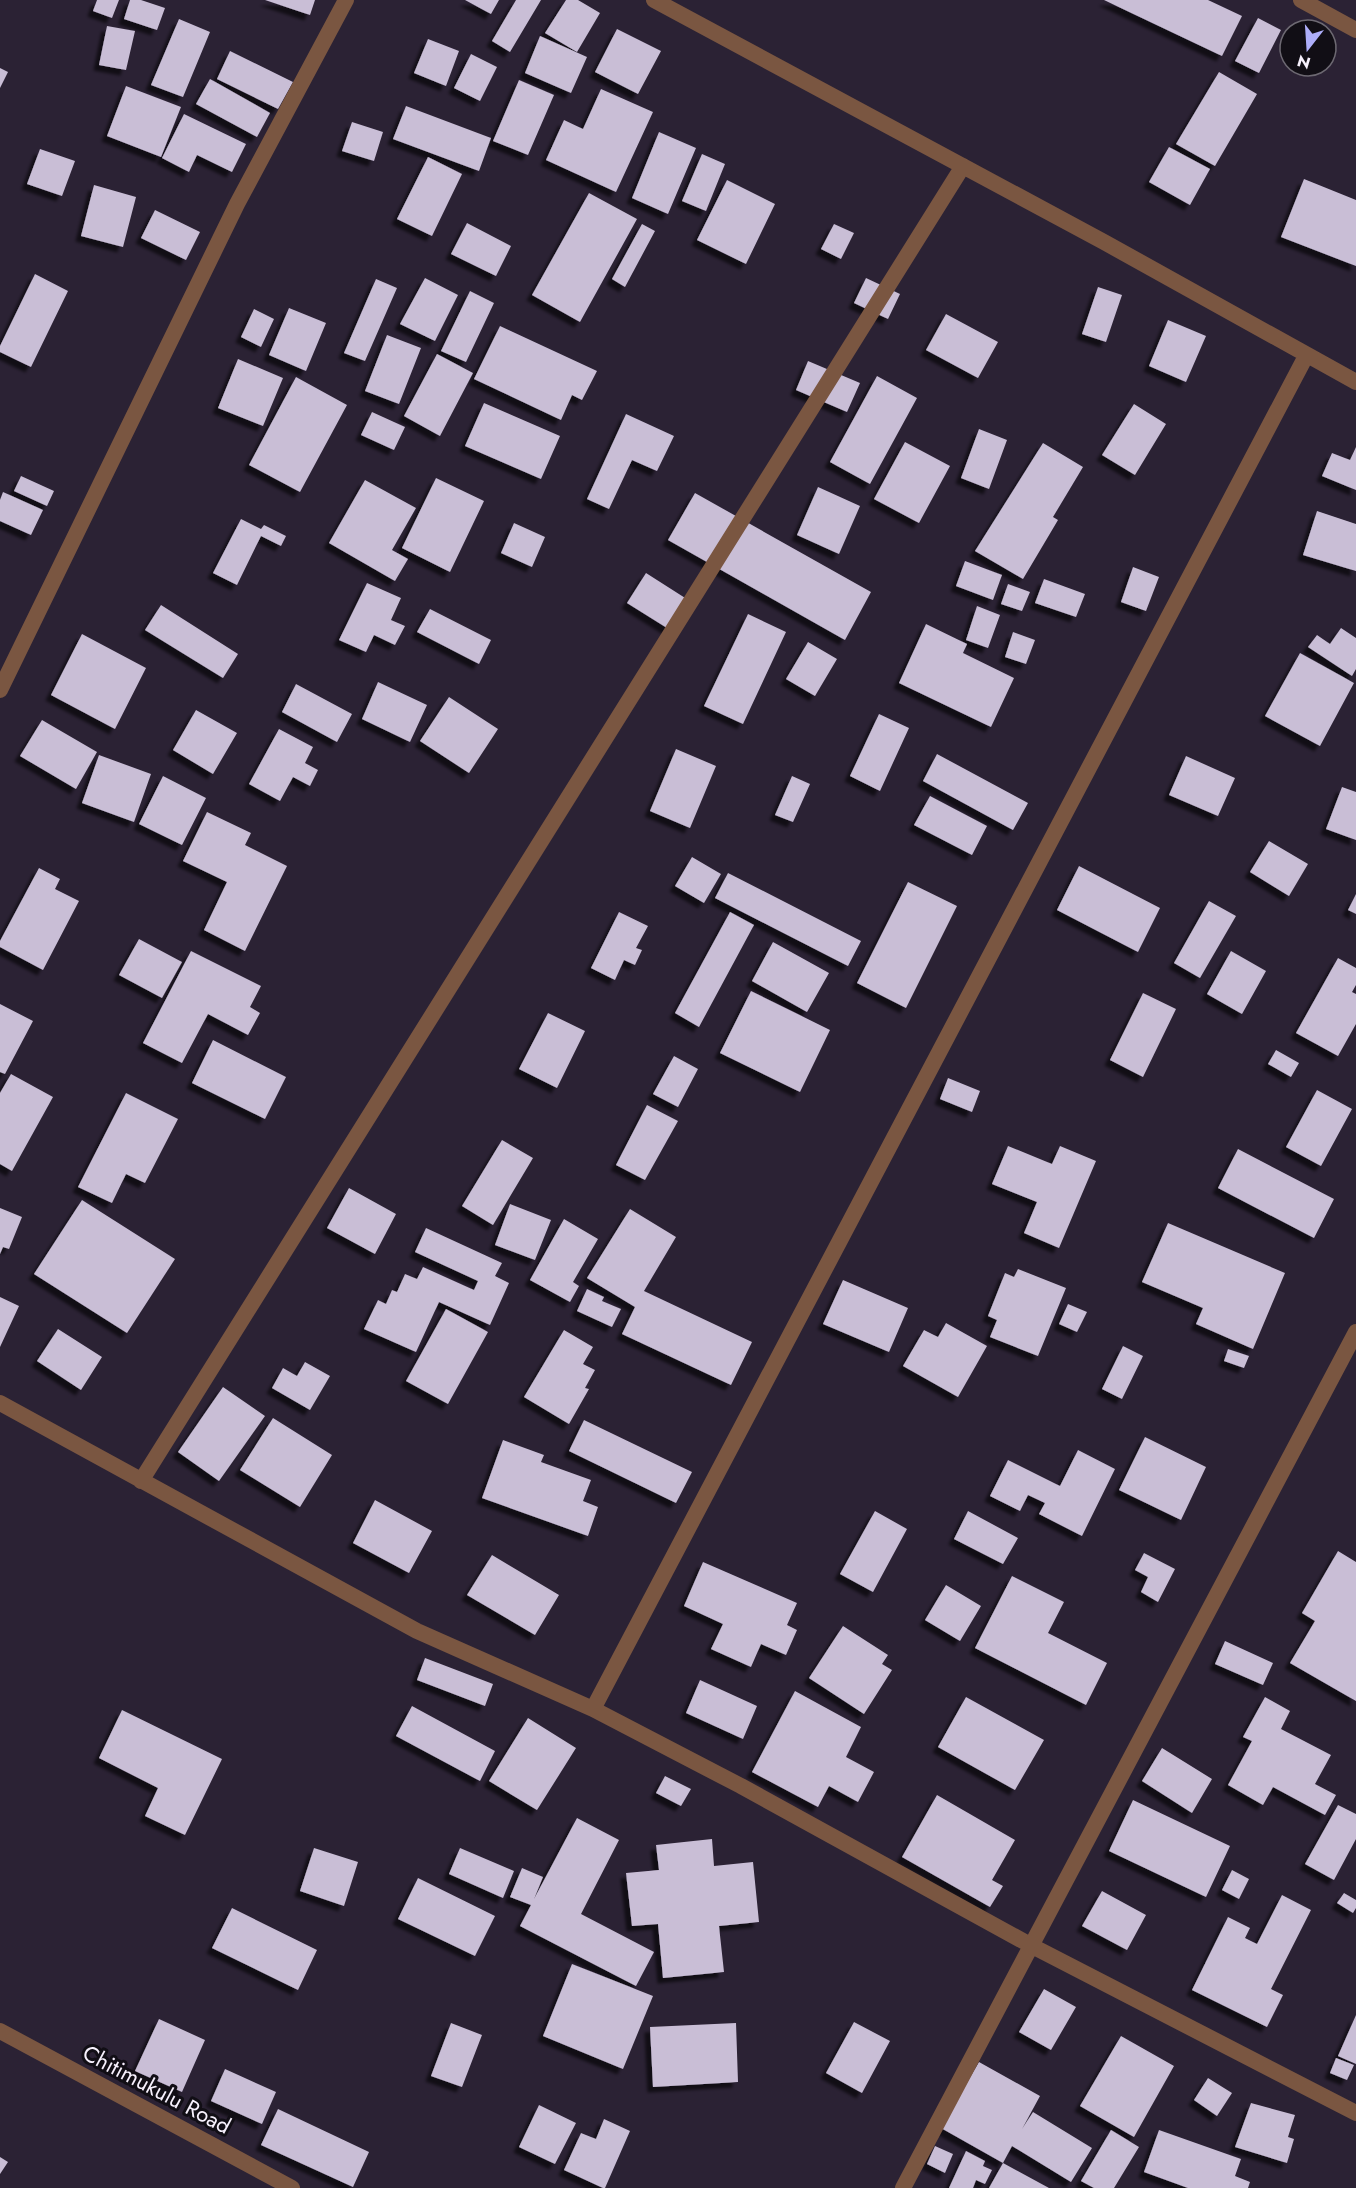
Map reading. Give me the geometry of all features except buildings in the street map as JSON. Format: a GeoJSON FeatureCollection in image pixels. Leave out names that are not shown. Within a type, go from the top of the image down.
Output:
{"type":"FeatureCollection","features":[{"type":"Feature","properties":{"kind":"street"},"geometry":{"type":"LineString","coordinates":[[0,690],[237,204],[346,0]]}},
{"type":"Feature","properties":{"kind":"street"},"geometry":{"type":"LineString","coordinates":[[654,0],[1104,242],[1356,382]]}},
{"type":"Feature","properties":{"kind":"street"},"geometry":{"type":"LineString","coordinates":[[1302,0],[1356,30]]}},
{"type":"Feature","properties":{"kind":"street"},"geometry":{"type":"LineString","coordinates":[[141,1481],[963,166]]}},
{"type":"Feature","properties":{"kind":"street"},"geometry":{"type":"LineString","coordinates":[[593,1709],[1306,356]]}},
{"type":"Feature","properties":{"kind":"street"},"geometry":{"type":"LineString","coordinates":[[903,2188],[1356,1332]]}},
{"type":"Feature","properties":{"kind":"street"},"geometry":{"type":"LineString","coordinates":[[0,1403],[417,1630],[593,1709],[741,1786],[1032,1946],[1356,2114]]}},
{"type":"Feature","properties":{"kind":"street","name":"Chitimukulu Road"},"geometry":{"type":"LineString","coordinates":[[0,2031],[292,2188]]}}]}
